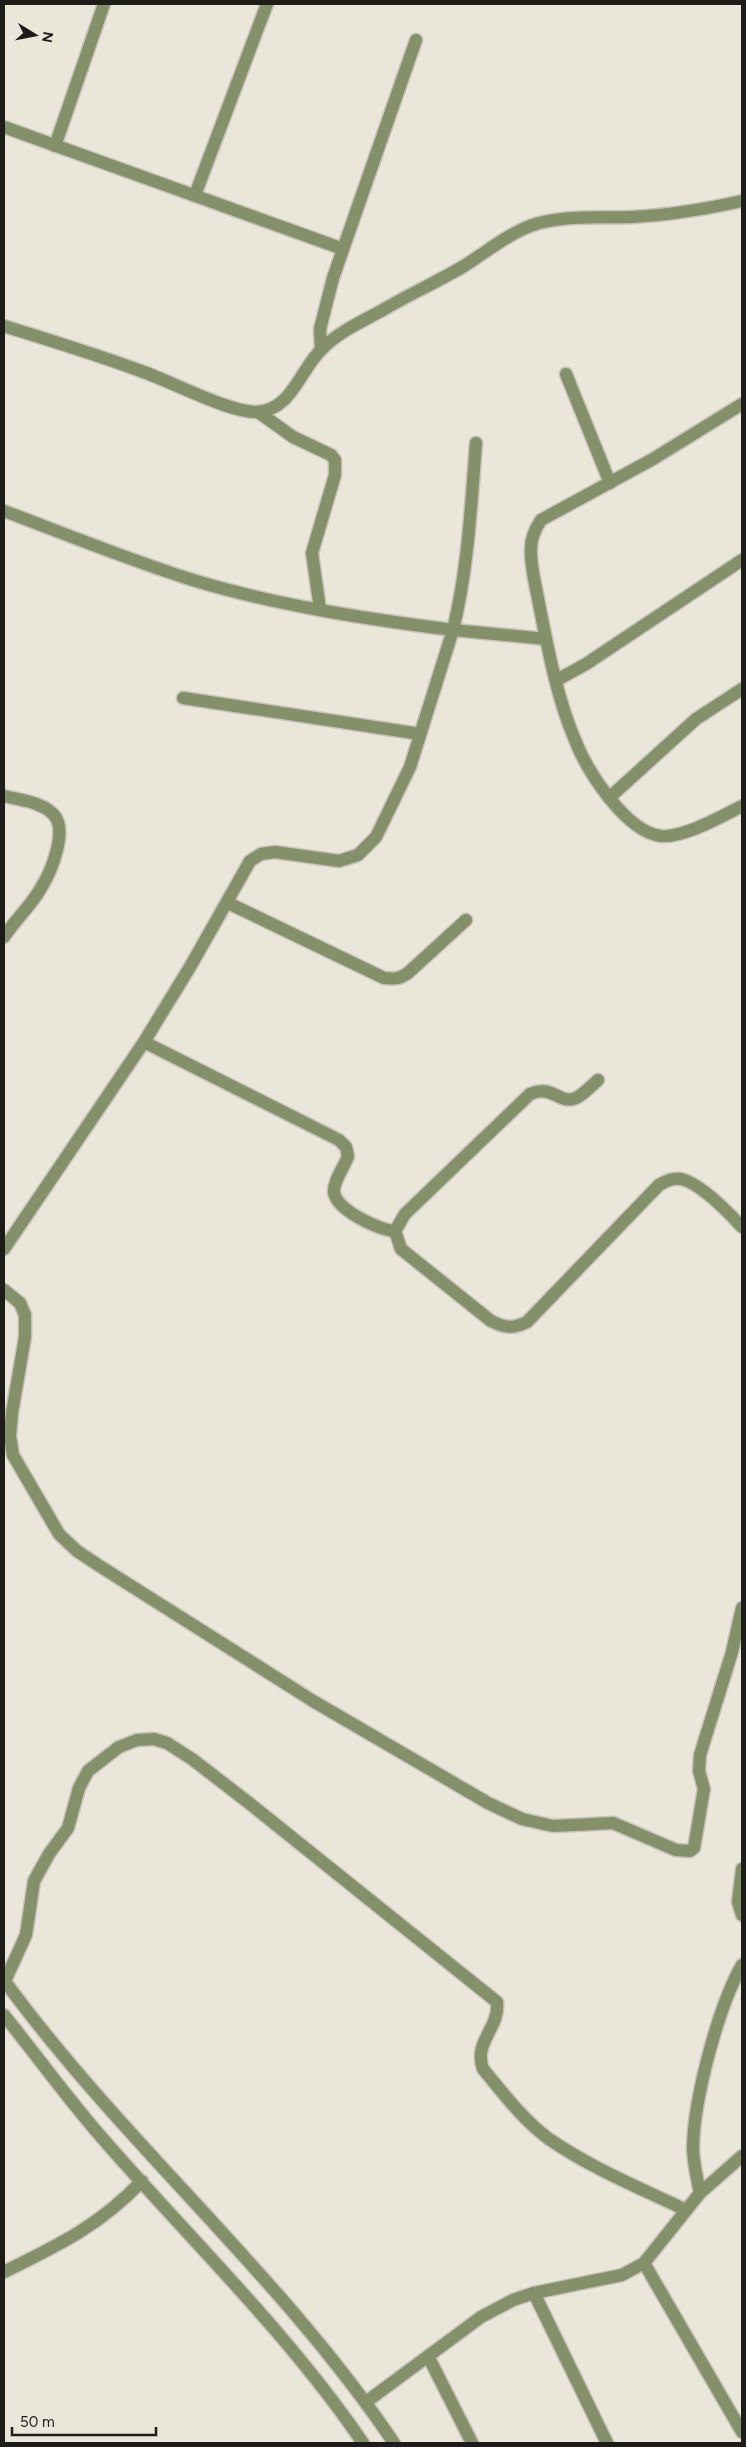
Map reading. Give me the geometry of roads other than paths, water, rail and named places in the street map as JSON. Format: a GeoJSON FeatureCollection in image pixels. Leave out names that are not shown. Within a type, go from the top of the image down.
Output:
{"type":"FeatureCollection","features":[{"type":"Feature","properties":{"kind":"street"},"geometry":{"type":"LineString","coordinates":[[55,146],[104,4]]}},
{"type":"Feature","properties":{"kind":"street"},"geometry":{"type":"LineString","coordinates":[[195,195],[267,4]]}},
{"type":"Feature","properties":{"kind":"street"},"geometry":{"type":"LineString","coordinates":[[321,349],[320,330],[324,306],[416,40]]}},
{"type":"Feature","properties":{"kind":"street"},"geometry":{"type":"LineString","coordinates":[[4,127],[195,195],[268,224],[343,249]]}},
{"type":"Feature","properties":{"kind":"street"},"geometry":{"type":"LineString","coordinates":[[4,326],[141,371],[222,404],[258,412],[272,408],[284,400],[321,349],[379,312],[462,267],[510,236],[536,224],[559,219],[584,217],[667,215],[742,201]]}},
{"type":"Feature","properties":{"kind":"street"},"geometry":{"type":"LineString","coordinates":[[566,374],[610,483]]}},
{"type":"Feature","properties":{"kind":"street"},"geometry":{"type":"LineString","coordinates":[[742,404],[610,483],[542,520],[534,531],[531,547],[532,564],[546,639],[562,704],[575,741],[590,770],[609,798],[638,826],[660,836],[673,836],[742,806]]}},
{"type":"Feature","properties":{"kind":"street"},"geometry":{"type":"LineString","coordinates":[[258,412],[292,437],[331,455],[335,460],[335,475],[312,553],[320,610]]}},
{"type":"Feature","properties":{"kind":"street"},"geometry":{"type":"LineString","coordinates":[[4,1249],[144,1042],[228,902],[250,861],[261,854],[275,852],[339,861],[358,855],[376,837],[392,809],[410,767],[453,630],[462,595],[476,444]]}},
{"type":"Feature","properties":{"kind":"street"},"geometry":{"type":"LineString","coordinates":[[4,511],[197,581],[271,600],[320,610],[453,630],[546,639]]}},
{"type":"Feature","properties":{"kind":"street"},"geometry":{"type":"LineString","coordinates":[[557,680],[586,664],[742,560]]}},
{"type":"Feature","properties":{"kind":"street"},"geometry":{"type":"LineString","coordinates":[[609,798],[696,719],[742,689]]}},
{"type":"Feature","properties":{"kind":"street"},"geometry":{"type":"LineString","coordinates":[[183,698],[420,734]]}},
{"type":"Feature","properties":{"kind":"street"},"geometry":{"type":"LineString","coordinates":[[4,796],[44,807],[54,815],[59,824],[59,837],[55,856],[42,887],[4,937]]}},
{"type":"Feature","properties":{"kind":"street"},"geometry":{"type":"LineString","coordinates":[[228,902],[384,978],[393,979],[408,973],[466,920]]}},
{"type":"Feature","properties":{"kind":"street"},"geometry":{"type":"LineString","coordinates":[[144,1042],[339,1140],[346,1147],[348,1156],[335,1185],[336,1198],[342,1205],[377,1228],[395,1231]]}},
{"type":"Feature","properties":{"kind":"street"},"geometry":{"type":"LineString","coordinates":[[395,1231],[406,1214],[530,1094],[538,1091],[549,1091],[566,1100],[574,1099],[598,1080]]}},
{"type":"Feature","properties":{"kind":"street"},"geometry":{"type":"LineString","coordinates":[[395,1231],[401,1249],[491,1321],[503,1327],[516,1328],[527,1322],[659,1185],[670,1179],[680,1179],[691,1183],[728,1212],[742,1226]]}},
{"type":"Feature","properties":{"kind":"street"},"geometry":{"type":"LineString","coordinates":[[4,1290],[20,1303],[25,1315],[25,1337],[10,1436],[13,1455],[65,1540],[77,1551],[98,1565],[313,1701],[488,1803],[522,1819],[553,1826],[612,1823],[676,1850],[690,1852],[694,1848],[704,1789],[699,1771],[700,1756],[732,1652],[742,1608]]}},
{"type":"Feature","properties":{"kind":"street"},"geometry":{"type":"LineString","coordinates":[[394,2443],[366,2402],[248,2262],[105,2103],[4,1980],[26,1936],[34,1881],[49,1854],[68,1828],[79,1788],[88,1771],[119,1747],[137,1740],[154,1738],[167,1743],[192,1759],[433,1952],[494,1998],[497,2002],[498,2011],[495,2022],[483,2041],[480,2061],[484,2069],[518,2111],[548,2138],[581,2158],[686,2210]]}},
{"type":"Feature","properties":{"kind":"street"},"geometry":{"type":"LineString","coordinates":[[742,1869],[738,1894],[742,1915]]}},
{"type":"Feature","properties":{"kind":"street"},"geometry":{"type":"LineString","coordinates":[[700,2193],[693,2149],[695,2113],[724,2009],[742,1965]]}},
{"type":"Feature","properties":{"kind":"street"},"geometry":{"type":"LineString","coordinates":[[4,2014],[102,2138],[264,2318],[346,2418],[364,2443]]}},
{"type":"Feature","properties":{"kind":"street"},"geometry":{"type":"LineString","coordinates":[[366,2402],[481,2317],[513,2300],[534,2293],[622,2275],[644,2263],[700,2193],[742,2156]]}},
{"type":"Feature","properties":{"kind":"street"},"geometry":{"type":"LineString","coordinates":[[4,2272],[60,2245],[91,2226],[119,2205],[142,2181]]}},
{"type":"Feature","properties":{"kind":"street"},"geometry":{"type":"LineString","coordinates":[[644,2263],[742,2432]]}},
{"type":"Feature","properties":{"kind":"street"},"geometry":{"type":"LineString","coordinates":[[534,2293],[607,2443]]}},
{"type":"Feature","properties":{"kind":"street"},"geometry":{"type":"LineString","coordinates":[[428,2356],[472,2443]]}}]}
